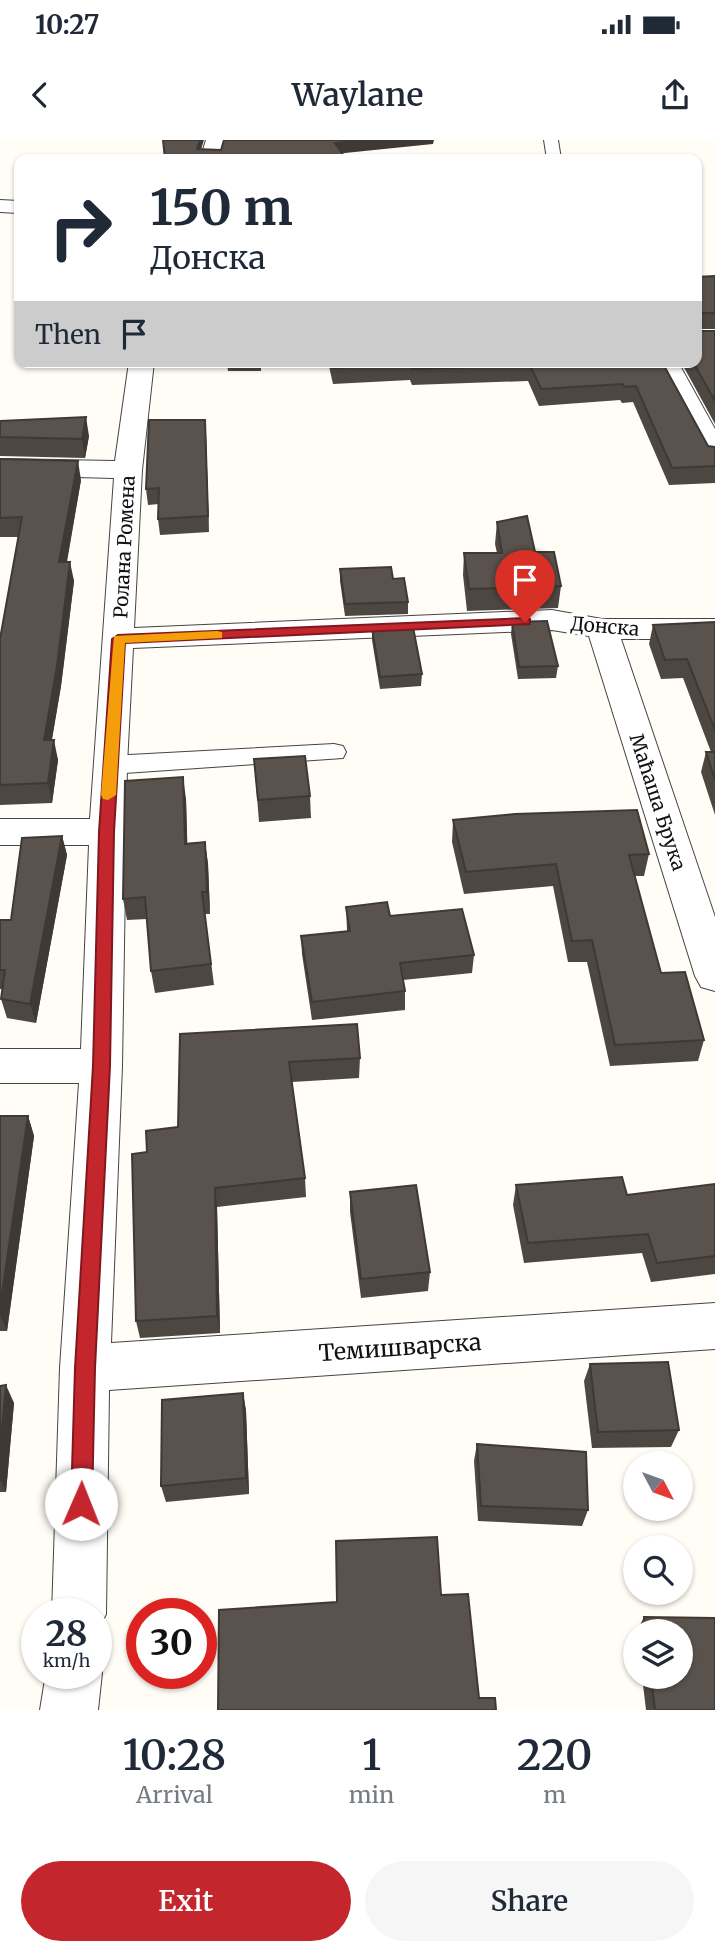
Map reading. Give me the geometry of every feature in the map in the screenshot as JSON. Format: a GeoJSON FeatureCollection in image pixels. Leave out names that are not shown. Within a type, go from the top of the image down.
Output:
{"type":"FeatureCollection","features":[{"type":"Feature","properties":{"kind":"street","name":"Ролана Ромена"},"geometry":{"type":"LineString","coordinates":[[79,1598],[85,1368],[101,1066],[110,765],[128,470],[141,368]]}},
{"type":"Feature","properties":{"kind":"street"},"geometry":{"type":"LineString","coordinates":[[668,368],[715,454]]}},
{"type":"Feature","properties":{"kind":"street"},"geometry":{"type":"LineString","coordinates":[[0,467],[128,470]]}},
{"type":"Feature","properties":{"kind":"street","name":"Донска"},"geometry":{"type":"LineString","coordinates":[[118,639],[552,621],[602,629],[715,629]]}},
{"type":"Feature","properties":{"kind":"street","name":"Маћаша Брука"},"geometry":{"type":"LineString","coordinates":[[602,629],[715,976]]}},
{"type":"Feature","properties":{"kind":"street"},"geometry":{"type":"LineString","coordinates":[[0,832],[107,832]]}},
{"type":"Feature","properties":{"kind":"street"},"geometry":{"type":"LineString","coordinates":[[0,1066],[101,1066]]}},
{"type":"Feature","properties":{"kind":"street","name":"Темишварска"},"geometry":{"type":"LineString","coordinates":[[85,1368],[715,1326]]}},
{"type":"Feature","properties":{"kind":"street"},"geometry":{"type":"LineString","coordinates":[[69,1710],[72,1689]]}},
{"type":"Feature","properties":{"kind":"lane"},"geometry":{"type":"LineString","coordinates":[[110,765],[334,752]]}},
{"type":"Feature","properties":{"kind":"building"},"geometry":{"type":"Polygon","coordinates":[[[163,140],[200,140],[197,149],[221,150],[224,140],[366,140],[335,143],[343,154],[164,154],[163,140]]]}},
{"type":"Feature","properties":{"kind":"building"},"geometry":{"type":"Polygon","coordinates":[[[715,276],[715,313],[702,313],[702,277],[715,276]]]}},
{"type":"Feature","properties":{"kind":"building"},"geometry":{"type":"Polygon","coordinates":[[[702,331],[715,331],[715,401],[696,368],[702,368],[702,331]]]}},
{"type":"Feature","properties":{"kind":"building"},"geometry":{"type":"Polygon","coordinates":[[[531,368],[665,368],[708,446],[715,447],[715,466],[672,468],[636,386],[624,387],[623,384],[541,389],[531,368]]]}},
{"type":"Feature","properties":{"kind":"building"},"geometry":{"type":"Polygon","coordinates":[[[86,417],[82,439],[0,437],[0,421],[86,417]]]}},
{"type":"Feature","properties":{"kind":"building"},"geometry":{"type":"Polygon","coordinates":[[[149,420],[205,420],[208,516],[158,519],[159,488],[146,489],[149,420]]]}},
{"type":"Feature","properties":{"kind":"building"},"geometry":{"type":"Polygon","coordinates":[[[0,459],[78,461],[59,562],[70,562],[57,666],[44,740],[54,740],[48,783],[0,785],[0,639],[22,517],[0,518],[0,459]]]}},
{"type":"Feature","properties":{"kind":"building"},"geometry":{"type":"Polygon","coordinates":[[[527,516],[535,552],[554,552],[561,586],[469,589],[464,553],[502,553],[497,522],[527,516]]]}},
{"type":"Feature","properties":{"kind":"building"},"geometry":{"type":"Polygon","coordinates":[[[391,567],[393,579],[404,578],[408,602],[345,604],[340,569],[391,567]]]}},
{"type":"Feature","properties":{"kind":"building"},"geometry":{"type":"Polygon","coordinates":[[[547,621],[558,666],[519,667],[512,622],[547,621]]]}},
{"type":"Feature","properties":{"kind":"building"},"geometry":{"type":"Polygon","coordinates":[[[715,622],[715,730],[687,659],[665,660],[653,625],[715,622]]]}},
{"type":"Feature","properties":{"kind":"building"},"geometry":{"type":"Polygon","coordinates":[[[413,627],[422,674],[380,677],[372,628],[413,627]]]}},
{"type":"Feature","properties":{"kind":"building"},"geometry":{"type":"Polygon","coordinates":[[[706,752],[715,752],[715,780],[706,752]]]}},
{"type":"Feature","properties":{"kind":"building"},"geometry":{"type":"Polygon","coordinates":[[[305,756],[310,796],[258,800],[254,759],[305,756]]]}},
{"type":"Feature","properties":{"kind":"building"},"geometry":{"type":"Polygon","coordinates":[[[183,777],[185,844],[205,842],[207,892],[202,892],[211,964],[151,971],[145,897],[123,899],[125,781],[183,777]]]}},
{"type":"Feature","properties":{"kind":"building"},"geometry":{"type":"Polygon","coordinates":[[[637,810],[649,854],[629,855],[661,973],[685,972],[704,1040],[615,1045],[592,940],[572,941],[556,864],[466,872],[453,820],[515,814],[637,810]]]}},
{"type":"Feature","properties":{"kind":"building"},"geometry":{"type":"Polygon","coordinates":[[[62,836],[30,1004],[1,999],[5,970],[0,970],[0,920],[11,920],[22,838],[62,836]]]}},
{"type":"Feature","properties":{"kind":"building"},"geometry":{"type":"Polygon","coordinates":[[[387,902],[390,916],[462,909],[474,955],[400,963],[405,991],[312,1002],[301,936],[350,931],[346,907],[387,902]]]}},
{"type":"Feature","properties":{"kind":"building"},"geometry":{"type":"Polygon","coordinates":[[[357,1024],[360,1058],[289,1062],[305,1178],[215,1188],[217,1316],[136,1321],[132,1154],[147,1152],[146,1131],[178,1127],[180,1034],[357,1024]]]}},
{"type":"Feature","properties":{"kind":"building"},"geometry":{"type":"Polygon","coordinates":[[[0,1116],[28,1116],[0,1307],[0,1116]]]}},
{"type":"Feature","properties":{"kind":"building"},"geometry":{"type":"Polygon","coordinates":[[[622,1177],[627,1195],[715,1184],[715,1256],[657,1263],[648,1234],[528,1243],[516,1185],[622,1177]]]}},
{"type":"Feature","properties":{"kind":"building"},"geometry":{"type":"Polygon","coordinates":[[[416,1185],[430,1272],[361,1279],[350,1192],[416,1185]]]}},
{"type":"Feature","properties":{"kind":"building"},"geometry":{"type":"Polygon","coordinates":[[[668,1362],[679,1430],[598,1432],[590,1364],[668,1362]]]}},
{"type":"Feature","properties":{"kind":"building"},"geometry":{"type":"Polygon","coordinates":[[[6,1385],[0,1450],[0,1386],[6,1385]]]}},
{"type":"Feature","properties":{"kind":"building"},"geometry":{"type":"Polygon","coordinates":[[[243,1393],[246,1478],[161,1486],[162,1400],[243,1393]]]}},
{"type":"Feature","properties":{"kind":"building"},"geometry":{"type":"Polygon","coordinates":[[[477,1444],[586,1452],[588,1510],[481,1506],[477,1444]]]}},
{"type":"Feature","properties":{"kind":"building"},"geometry":{"type":"Polygon","coordinates":[[[437,1537],[441,1595],[468,1594],[479,1698],[495,1698],[496,1710],[218,1710],[219,1610],[337,1602],[336,1541],[437,1537]]]}},
{"type":"Feature","properties":{"kind":"building"},"geometry":{"type":"Polygon","coordinates":[[[715,1618],[715,1710],[655,1710],[653,1689],[693,1689],[693,1619],[644,1619],[715,1618]]]}},
{"type":"Feature","properties":{"kind":"slow traffic"},"geometry":{"type":"LineString","coordinates":[[108,795],[118,639],[217,635]]}},
{"type":"Feature","properties":{"kind":"route"},"geometry":{"type":"LineString","coordinates":[[81,1504],[85,1368],[101,1066],[107,832],[118,639],[525,622]]}}]}
